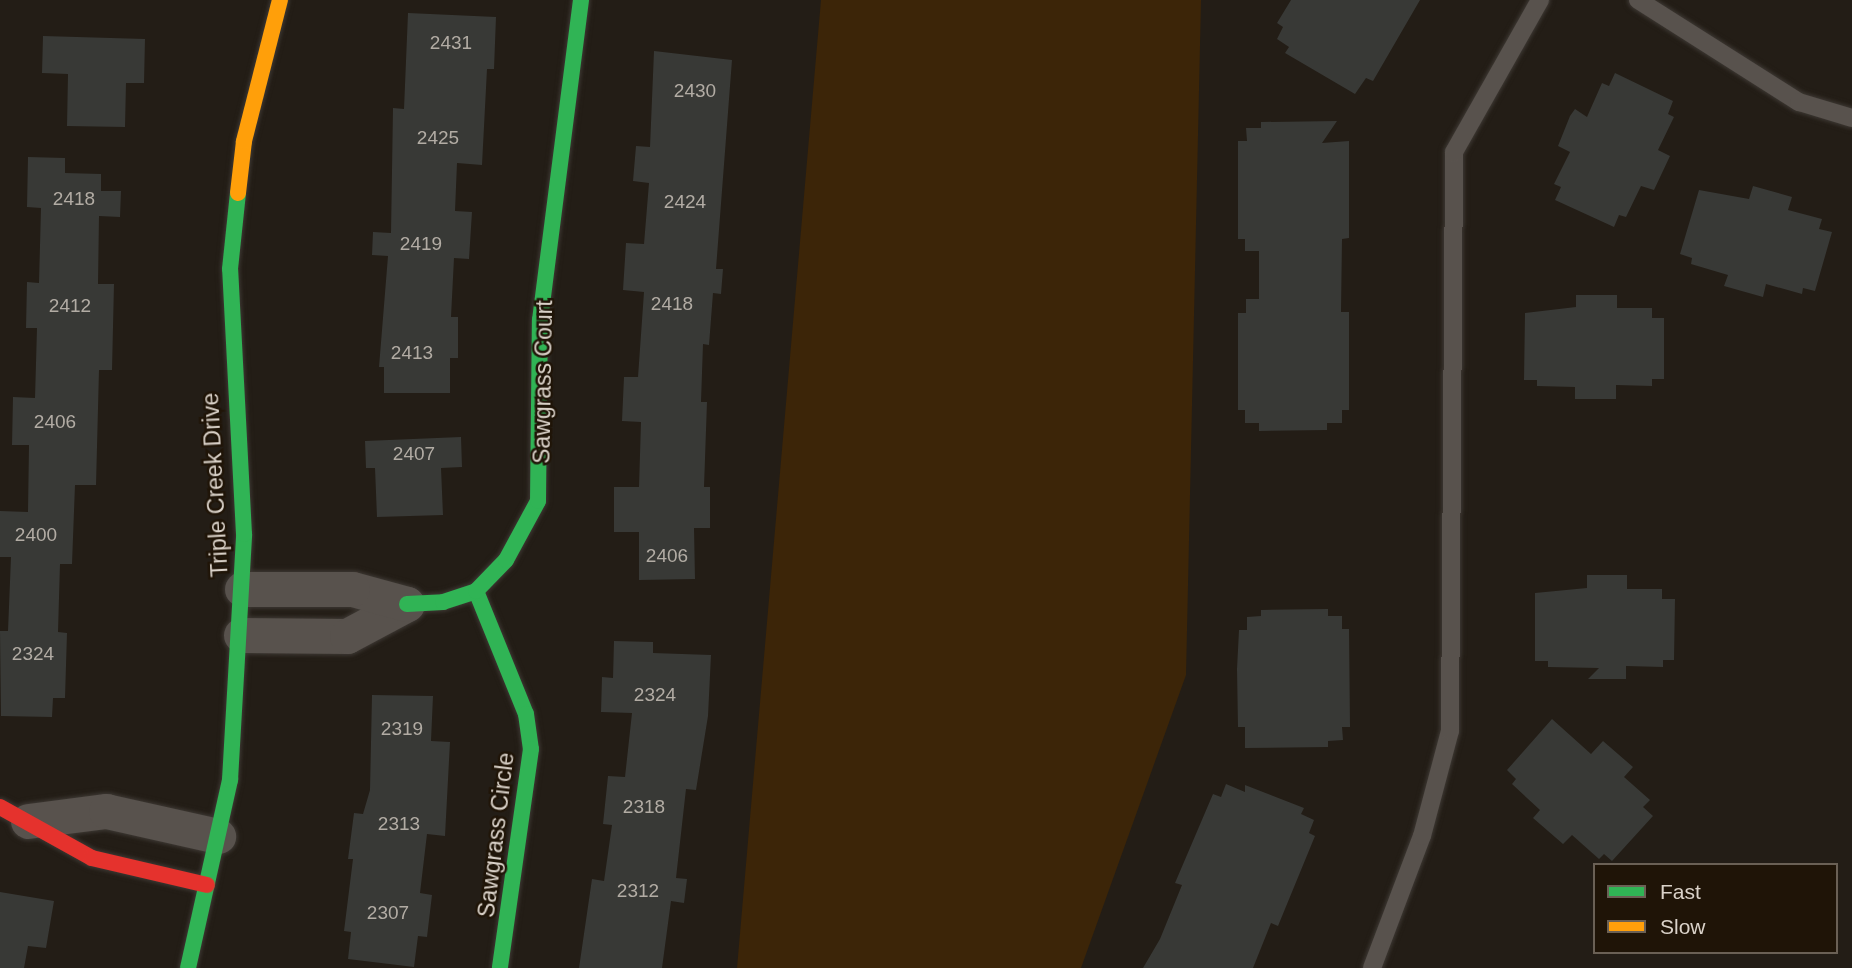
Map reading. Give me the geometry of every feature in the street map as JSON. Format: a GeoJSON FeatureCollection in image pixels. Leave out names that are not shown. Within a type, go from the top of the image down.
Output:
{"type":"FeatureCollection","features":[{"type":"Feature","properties":{"kind":"street","name":"Triple Creek Drive"},"geometry":{"type":"LineString","coordinates":[[188,968],[230,780],[241,635],[242,589],[230,269],[244,141],[280,0]]}},
{"type":"Feature","properties":{"kind":"street","name":"Sawgrass Court"},"geometry":{"type":"LineString","coordinates":[[476,592],[506,560],[538,501],[540,320],[581,0]]}},
{"type":"Feature","properties":{"kind":"street"},"geometry":{"type":"LineString","coordinates":[[242,589],[352,589],[407,604],[443,602],[476,592]]}},
{"type":"Feature","properties":{"kind":"street","name":"Sawgrass Circle"},"geometry":{"type":"LineString","coordinates":[[476,592],[526,714],[531,749],[500,968]]}},
{"type":"Feature","properties":{"kind":"street"},"geometry":{"type":"LineString","coordinates":[[241,635],[347,636],[407,604]]}},
{"type":"Feature","properties":{"kind":"street"},"geometry":{"type":"LineString","coordinates":[[14,814],[106,811],[218,836]]}},
{"type":"Feature","properties":{"kind":"street"},"geometry":{"type":"LineString","coordinates":[[14,814],[92,858],[207,885]]}},
{"type":"Feature","properties":{"kind":"lane"},"geometry":{"type":"LineString","coordinates":[[1372,968],[1422,836],[1450,731],[1454,152],[1540,0]]}},
{"type":"Feature","properties":{"kind":"lane"},"geometry":{"type":"LineString","coordinates":[[1638,0],[1799,102],[1852,118]]}},
{"type":"Feature","properties":{"kind":"shaded area"},"geometry":{"type":"Polygon","coordinates":[[[821,0],[1201,0],[1186,675],[1081,968],[737,968],[821,0]]]}},
{"type":"Feature","properties":{"kind":"building"},"geometry":{"type":"Polygon","coordinates":[[[1291,0],[1420,0],[1373,81],[1366,78],[1355,94],[1285,53],[1289,47],[1277,39],[1283,27],[1277,23],[1291,0]]]}},
{"type":"Feature","properties":{"kind":"building"},"geometry":{"type":"Polygon","coordinates":[[[408,13],[496,17],[494,69],[487,69],[482,165],[457,163],[455,211],[472,212],[469,259],[454,258],[451,317],[458,317],[458,358],[450,358],[450,393],[384,393],[384,367],[379,367],[388,256],[372,255],[373,232],[391,233],[393,108],[404,109],[408,13]]]}},
{"type":"Feature","properties":{"kind":"building"},"geometry":{"type":"Polygon","coordinates":[[[43,36],[145,39],[144,83],[126,83],[125,127],[67,126],[68,74],[42,73],[43,36]]]}},
{"type":"Feature","properties":{"kind":"building"},"geometry":{"type":"Polygon","coordinates":[[[654,51],[732,60],[716,269],[723,269],[721,294],[713,293],[709,345],[703,344],[701,402],[707,402],[704,487],[710,487],[710,528],[694,528],[695,579],[639,580],[639,532],[614,532],[614,487],[639,487],[641,422],[622,421],[624,377],[638,377],[644,292],[623,290],[626,243],[644,244],[649,183],[633,181],[636,146],[650,147],[654,51]]]}},
{"type":"Feature","properties":{"kind":"building"},"geometry":{"type":"Polygon","coordinates":[[[1615,73],[1673,101],[1668,114],[1674,117],[1658,150],[1670,156],[1654,190],[1641,186],[1626,217],[1619,215],[1614,227],[1555,200],[1561,187],[1554,184],[1570,152],[1558,146],[1570,116],[1575,109],[1587,117],[1602,83],[1609,86],[1615,73]]]}},
{"type":"Feature","properties":{"kind":"building"},"geometry":{"type":"Polygon","coordinates":[[[1337,121],[1322,143],[1349,141],[1349,238],[1342,239],[1341,312],[1349,312],[1349,410],[1342,410],[1342,423],[1327,423],[1327,430],[1259,431],[1259,423],[1245,423],[1245,410],[1238,410],[1238,313],[1246,313],[1246,299],[1259,299],[1259,251],[1245,251],[1245,239],[1238,239],[1238,141],[1247,141],[1246,128],[1261,128],[1261,122],[1337,121]]]}},
{"type":"Feature","properties":{"kind":"building"},"geometry":{"type":"Polygon","coordinates":[[[28,157],[65,158],[65,173],[101,174],[101,191],[121,191],[120,217],[99,216],[98,284],[114,284],[112,370],[99,370],[96,485],[75,485],[72,564],[60,564],[58,632],[67,633],[65,698],[53,698],[52,717],[1,716],[0,631],[8,631],[11,557],[0,557],[0,511],[28,512],[29,445],[12,445],[13,397],[35,398],[37,328],[26,328],[27,282],[39,283],[41,208],[27,207],[28,157]]]}},
{"type":"Feature","properties":{"kind":"building"},"geometry":{"type":"Polygon","coordinates":[[[1753,186],[1792,197],[1788,210],[1822,219],[1819,229],[1832,232],[1815,291],[1803,288],[1802,294],[1766,284],[1763,297],[1724,286],[1728,275],[1691,264],[1692,258],[1680,254],[1699,190],[1749,199],[1753,186]]]}},
{"type":"Feature","properties":{"kind":"building"},"geometry":{"type":"Polygon","coordinates":[[[1576,295],[1617,295],[1617,308],[1652,308],[1652,318],[1664,318],[1664,379],[1652,379],[1652,386],[1616,385],[1616,399],[1575,399],[1575,387],[1537,386],[1537,380],[1524,380],[1525,313],[1576,307],[1576,295]]]}},
{"type":"Feature","properties":{"kind":"building"},"geometry":{"type":"Polygon","coordinates":[[[461,437],[462,467],[441,468],[443,515],[377,517],[375,468],[366,468],[365,441],[461,437]]]}},
{"type":"Feature","properties":{"kind":"building"},"geometry":{"type":"Polygon","coordinates":[[[1587,575],[1627,575],[1627,589],[1662,589],[1662,599],[1675,599],[1674,660],[1663,660],[1663,667],[1626,666],[1626,679],[1588,679],[1599,668],[1548,667],[1548,661],[1535,661],[1535,593],[1587,588],[1587,575]]]}},
{"type":"Feature","properties":{"kind":"building"},"geometry":{"type":"Polygon","coordinates":[[[1328,609],[1328,616],[1342,616],[1342,629],[1349,629],[1350,727],[1342,727],[1343,740],[1328,741],[1328,747],[1245,748],[1245,727],[1238,727],[1239,630],[1247,630],[1247,617],[1261,616],[1261,610],[1328,609]]]}},
{"type":"Feature","properties":{"kind":"building"},"geometry":{"type":"Polygon","coordinates":[[[614,641],[653,642],[653,653],[711,655],[708,716],[696,790],[686,789],[676,878],[687,879],[684,903],[671,901],[662,968],[579,968],[592,879],[604,881],[612,825],[603,824],[608,776],[625,777],[632,713],[601,712],[602,677],[613,678],[614,641]]]}},
{"type":"Feature","properties":{"kind":"building"},"geometry":{"type":"Polygon","coordinates":[[[372,695],[433,696],[431,741],[450,742],[445,836],[427,834],[420,893],[432,895],[427,937],[418,936],[414,967],[348,959],[351,932],[344,931],[353,859],[348,859],[354,813],[363,814],[370,790],[372,695]]]}},
{"type":"Feature","properties":{"kind":"building"},"geometry":{"type":"Polygon","coordinates":[[[1552,719],[1591,754],[1603,741],[1633,767],[1624,777],[1650,800],[1643,807],[1653,816],[1612,861],[1604,854],[1599,859],[1572,835],[1563,844],[1533,818],[1540,810],[1512,784],[1516,779],[1507,770],[1552,719]]]}},
{"type":"Feature","properties":{"kind":"building"},"geometry":{"type":"Polygon","coordinates":[[[1226,784],[1245,792],[1245,785],[1304,808],[1301,814],[1314,820],[1309,833],[1315,836],[1278,926],[1271,923],[1253,968],[1143,968],[1160,939],[1182,885],[1175,883],[1213,794],[1221,797],[1226,784]]]}},
{"type":"Feature","properties":{"kind":"building"},"geometry":{"type":"Polygon","coordinates":[[[0,892],[54,901],[46,948],[28,946],[24,968],[0,968],[0,892]]]}},
{"type":"Feature","properties":{"kind":"traffic: fast"},"geometry":{"type":"LineString","coordinates":[[407,604],[443,602],[476,591],[506,560],[538,501],[540,320],[581,0]]}},
{"type":"Feature","properties":{"kind":"traffic: fast"},"geometry":{"type":"LineString","coordinates":[[188,968],[230,780],[244,534],[230,269],[238,193]]}},
{"type":"Feature","properties":{"kind":"traffic: fast"},"geometry":{"type":"LineString","coordinates":[[476,591],[526,714],[531,749],[500,968]]}},
{"type":"Feature","properties":{"kind":"traffic: slow"},"geometry":{"type":"LineString","coordinates":[[238,193],[244,141],[280,0]]}},
{"type":"Feature","properties":{"kind":"traffic: jam"},"geometry":{"type":"LineString","coordinates":[[0,807],[92,858],[207,885]]}}]}
